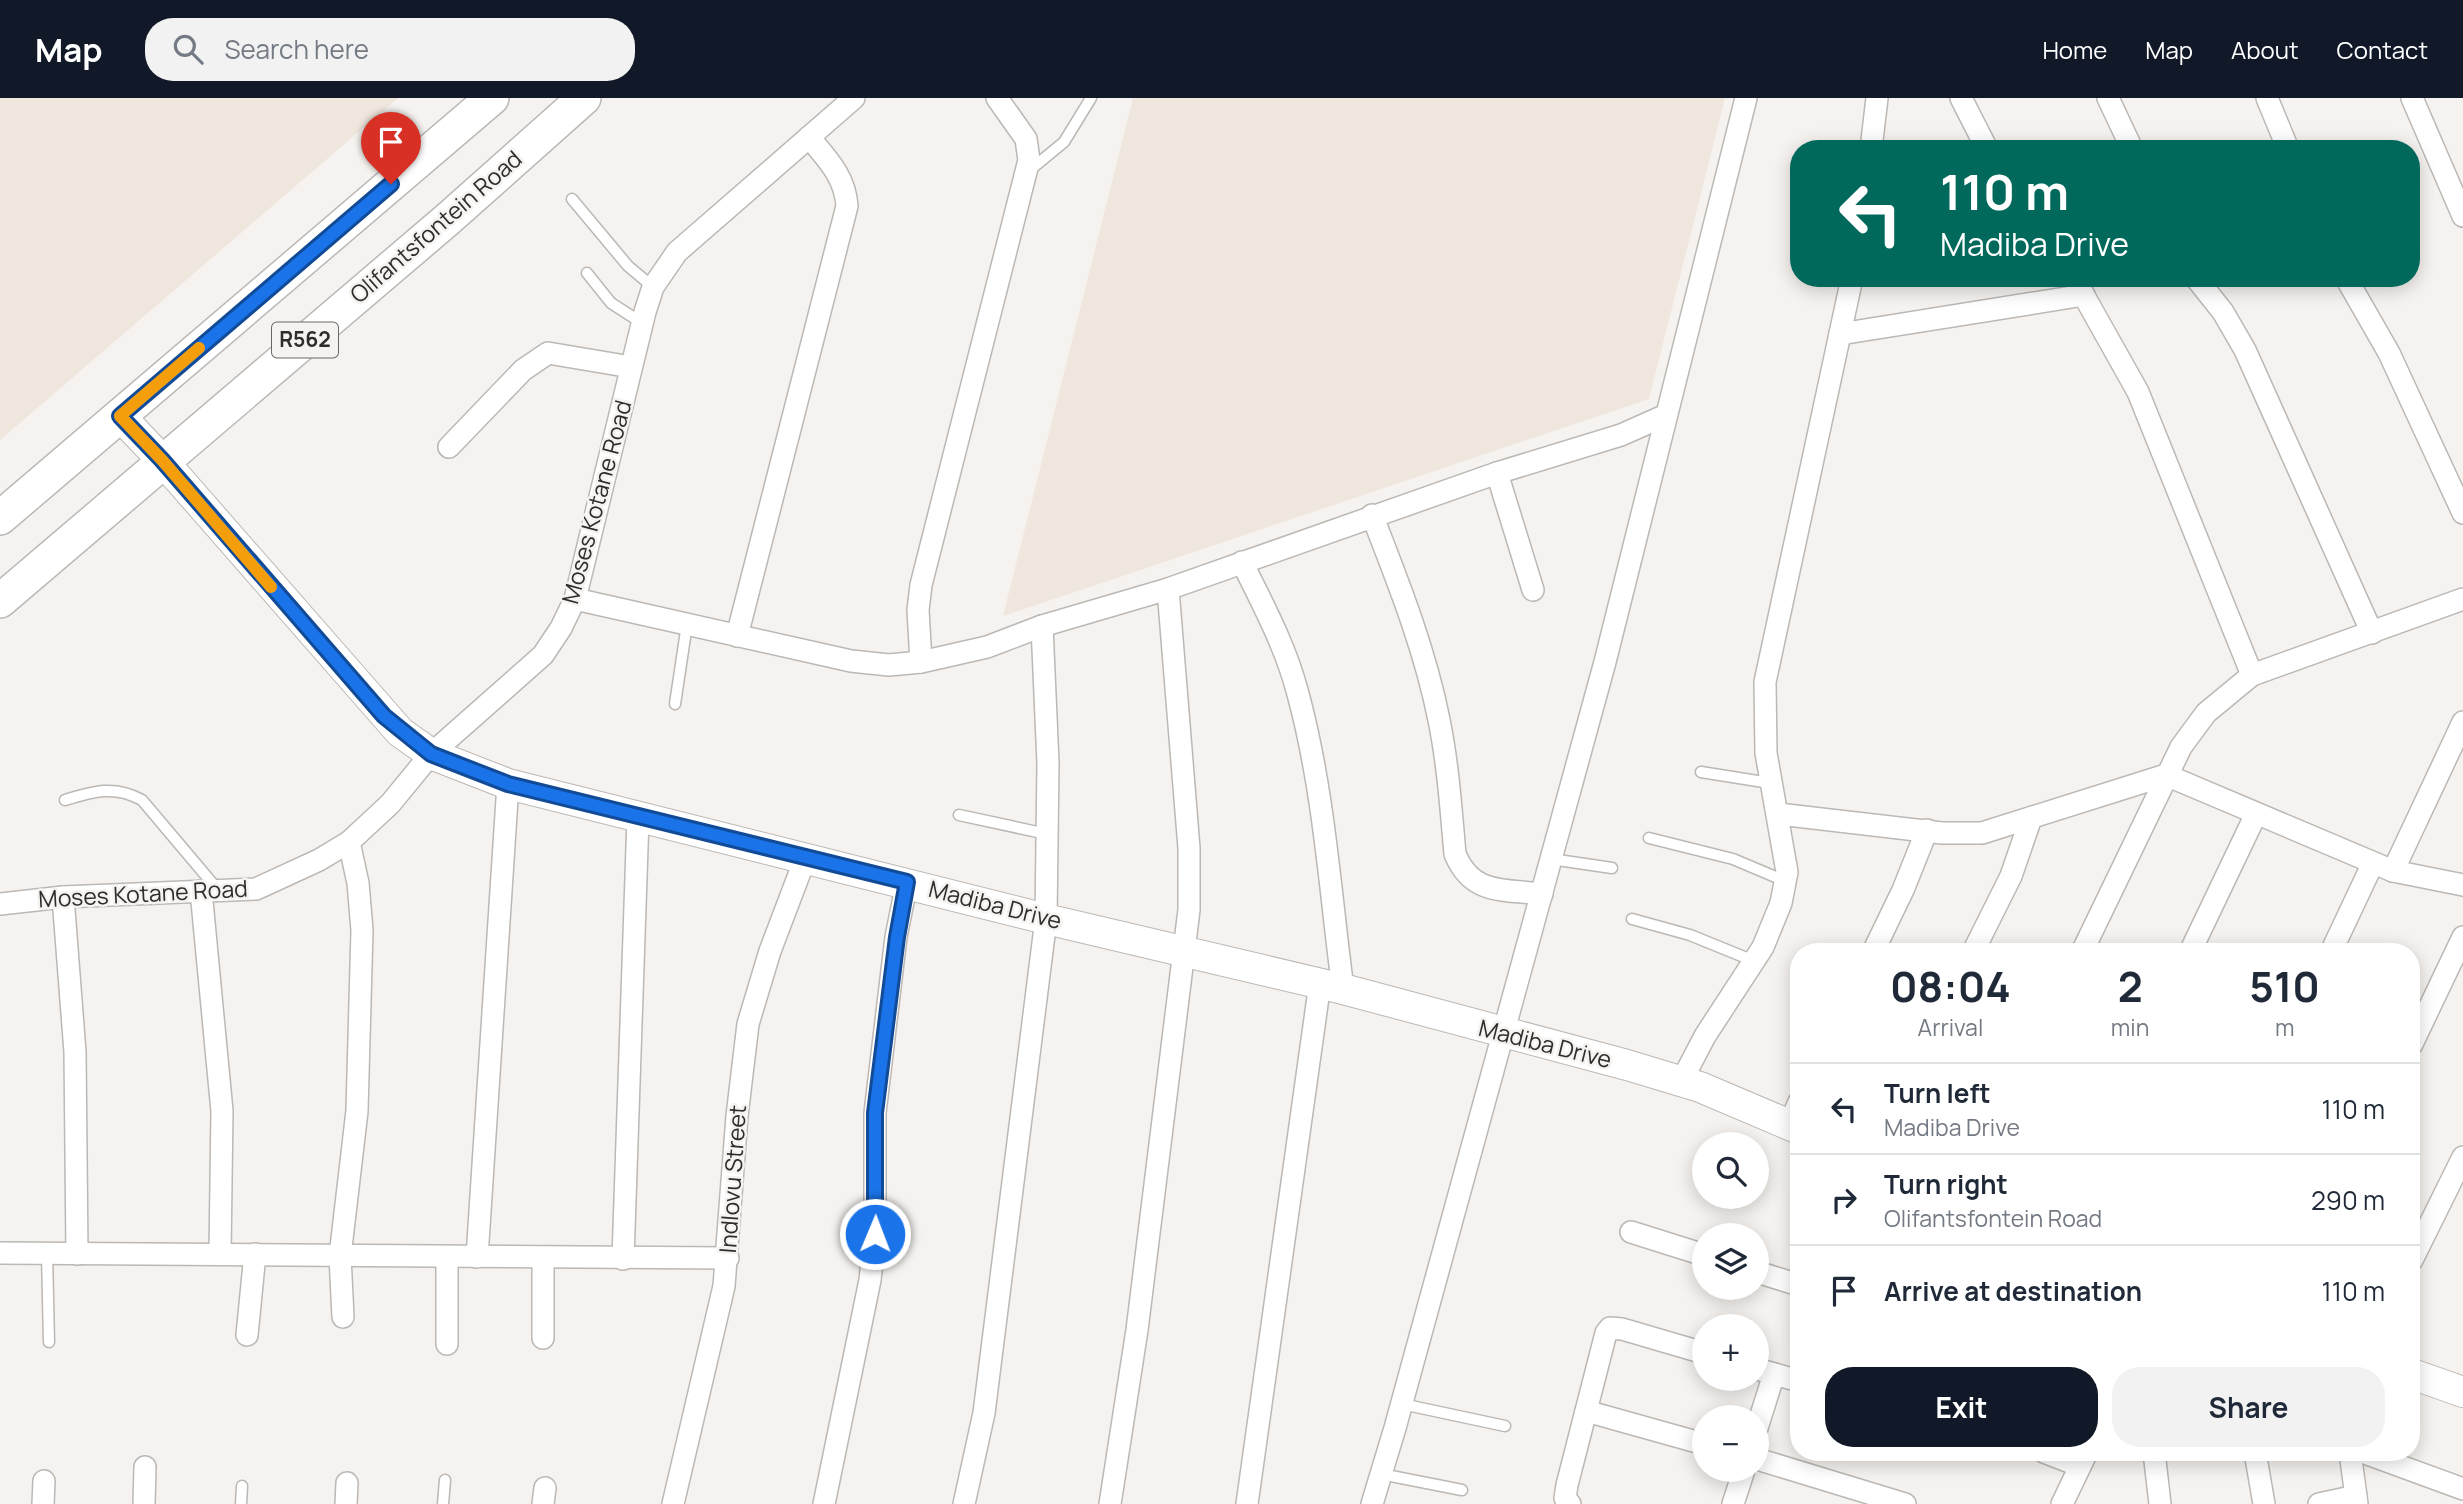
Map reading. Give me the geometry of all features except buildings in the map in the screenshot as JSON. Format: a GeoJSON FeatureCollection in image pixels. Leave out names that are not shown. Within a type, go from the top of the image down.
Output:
{"type":"FeatureCollection","features":[{"type":"Feature","properties":{"kind":"main road","name":"R562"},"geometry":{"type":"LineString","coordinates":[[0,518],[492,98]]}},
{"type":"Feature","properties":{"kind":"main road","name":"Olifantsfontein Road"},"geometry":{"type":"LineString","coordinates":[[0,601],[162,460],[448,219],[584,98]]}},
{"type":"Feature","properties":{"kind":"street","name":"Moses Kotane Road"},"geometry":{"type":"LineString","coordinates":[[0,904],[63,897],[256,889],[319,860],[349,842],[390,804],[431,754],[543,655],[575,599],[653,287],[677,252],[854,98]]}},
{"type":"Feature","properties":{"kind":"street"},"geometry":{"type":"LineString","coordinates":[[921,662],[918,610],[921,585],[1028,172],[1026,139],[997,98]]}},
{"type":"Feature","properties":{"kind":"street"},"geometry":{"type":"LineString","coordinates":[[1372,1504],[1402,1404],[1605,662],[1746,98]]}},
{"type":"Feature","properties":{"kind":"street"},"geometry":{"type":"LineString","coordinates":[[1872,140],[1877,98]]}},
{"type":"Feature","properties":{"kind":"street"},"geometry":{"type":"LineString","coordinates":[[1961,98],[1982,140]]}},
{"type":"Feature","properties":{"kind":"street"},"geometry":{"type":"LineString","coordinates":[[2108,98],[2128,140]]}},
{"type":"Feature","properties":{"kind":"street"},"geometry":{"type":"LineString","coordinates":[[2267,98],[2284,140]]}},
{"type":"Feature","properties":{"kind":"street"},"geometry":{"type":"LineString","coordinates":[[2412,98],[2463,216]]}},
{"type":"Feature","properties":{"kind":"street"},"geometry":{"type":"LineString","coordinates":[[737,636],[847,206],[846,188],[837,171],[809,137]]}},
{"type":"Feature","properties":{"kind":"street"},"geometry":{"type":"LineString","coordinates":[[1681,1082],[1773,926],[1787,872],[1763,729],[1765,682],[1850,287]]}},
{"type":"Feature","properties":{"kind":"street"},"geometry":{"type":"LineString","coordinates":[[1840,334],[2074,287]]}},
{"type":"Feature","properties":{"kind":"street"},"geometry":{"type":"LineString","coordinates":[[2080,287],[2138,391],[2252,674]]}},
{"type":"Feature","properties":{"kind":"street"},"geometry":{"type":"LineString","coordinates":[[2203,287],[2223,312],[2245,351],[2372,633]]}},
{"type":"Feature","properties":{"kind":"street"},"geometry":{"type":"LineString","coordinates":[[2351,287],[2389,354],[2463,513]]}},
{"type":"Feature","properties":{"kind":"street"},"geometry":{"type":"LineString","coordinates":[[449,447],[523,370],[548,353],[631,367]]}},
{"type":"Feature","properties":{"kind":"street"},"geometry":{"type":"LineString","coordinates":[[575,599],[851,661],[889,665],[921,662],[987,647],[1042,626],[1168,589],[1373,515],[1621,435],[1666,415]]}},
{"type":"Feature","properties":{"kind":"street","name":"Madiba Drive"},"geometry":{"type":"LineString","coordinates":[[120,416],[162,460],[384,716],[431,754],[508,784],[1046,919],[1331,986],[1681,1082],[1790,1116]]}},
{"type":"Feature","properties":{"kind":"street"},"geometry":{"type":"LineString","coordinates":[[1497,473],[1533,590]]}},
{"type":"Feature","properties":{"kind":"street"},"geometry":{"type":"LineString","coordinates":[[1373,515],[1409,609],[1431,683],[1446,761],[1455,854],[1463,873],[1472,881],[1487,887],[1542,894]]}},
{"type":"Feature","properties":{"kind":"street"},"geometry":{"type":"LineString","coordinates":[[1242,562],[1272,622],[1298,692],[1316,777],[1331,986],[1247,1504]]}},
{"type":"Feature","properties":{"kind":"street"},"geometry":{"type":"LineString","coordinates":[[1110,1504],[1137,1330],[1189,910],[1189,848],[1168,589]]}},
{"type":"Feature","properties":{"kind":"street"},"geometry":{"type":"LineString","coordinates":[[2086,943],[2166,775],[2181,747],[2206,713],[2252,674],[2463,599]]}},
{"type":"Feature","properties":{"kind":"street"},"geometry":{"type":"LineString","coordinates":[[964,1504],[984,1413],[1046,919],[1047,834],[1042,626]]}},
{"type":"Feature","properties":{"kind":"street"},"geometry":{"type":"LineString","coordinates":[[2337,943],[2383,867],[2463,722]]}},
{"type":"Feature","properties":{"kind":"street"},"geometry":{"type":"LineString","coordinates":[[1777,814],[1982,833],[2166,775],[2383,867],[2463,886]]}},
{"type":"Feature","properties":{"kind":"street"},"geometry":{"type":"LineString","coordinates":[[477,1257],[508,784]]}},
{"type":"Feature","properties":{"kind":"street"},"geometry":{"type":"LineString","coordinates":[[2194,943],[2256,814]]}},
{"type":"Feature","properties":{"kind":"street"},"geometry":{"type":"LineString","coordinates":[[623,1259],[638,818]]}},
{"type":"Feature","properties":{"kind":"street"},"geometry":{"type":"LineString","coordinates":[[1978,943],[2011,876],[2031,818]]}},
{"type":"Feature","properties":{"kind":"street"},"geometry":{"type":"LineString","coordinates":[[1877,943],[1908,880],[1927,830]]}},
{"type":"Feature","properties":{"kind":"street"},"geometry":{"type":"LineString","coordinates":[[343,1317],[340,1256],[357,1111],[362,930],[358,883],[349,842]]}},
{"type":"Feature","properties":{"kind":"street","name":"Indlovu Street"},"geometry":{"type":"LineString","coordinates":[[673,1504],[724,1286],[737,1116],[748,1024],[770,951],[805,859]]}},
{"type":"Feature","properties":{"kind":"street"},"geometry":{"type":"LineString","coordinates":[[824,1504],[870,1280],[875,1234],[875,1113],[897,937],[907,882]]}},
{"type":"Feature","properties":{"kind":"street"},"geometry":{"type":"LineString","coordinates":[[209,891],[222,1111],[220,1253]]}},
{"type":"Feature","properties":{"kind":"street"},"geometry":{"type":"LineString","coordinates":[[63,897],[75,1052],[77,1254]]}},
{"type":"Feature","properties":{"kind":"street"},"geometry":{"type":"LineString","coordinates":[[2420,1027],[2463,937]]}},
{"type":"Feature","properties":{"kind":"street"},"geometry":{"type":"LineString","coordinates":[[2420,1244],[2463,1157]]}},
{"type":"Feature","properties":{"kind":"street"},"geometry":{"type":"LineString","coordinates":[[1631,1232],[1692,1251]]}},
{"type":"Feature","properties":{"kind":"street"},"geometry":{"type":"LineString","coordinates":[[0,1253],[728,1258]]}},
{"type":"Feature","properties":{"kind":"street"},"geometry":{"type":"LineString","coordinates":[[247,1335],[255,1254]]}},
{"type":"Feature","properties":{"kind":"street"},"geometry":{"type":"LineString","coordinates":[[447,1257],[447,1344]]}},
{"type":"Feature","properties":{"kind":"street"},"geometry":{"type":"LineString","coordinates":[[543,1258],[543,1338]]}},
{"type":"Feature","properties":{"kind":"street"},"geometry":{"type":"LineString","coordinates":[[1769,1276],[1790,1282]]}},
{"type":"Feature","properties":{"kind":"street"},"geometry":{"type":"LineString","coordinates":[[1570,1504],[1565,1498],[1567,1485],[1606,1333],[1610,1328],[1692,1350]]}},
{"type":"Feature","properties":{"kind":"street"},"geometry":{"type":"LineString","coordinates":[[1769,1372],[1790,1378]]}},
{"type":"Feature","properties":{"kind":"street"},"geometry":{"type":"LineString","coordinates":[[2420,1376],[2462,1389]]}},
{"type":"Feature","properties":{"kind":"street"},"geometry":{"type":"LineString","coordinates":[[1586,1411],[1692,1441]]}},
{"type":"Feature","properties":{"kind":"street"},"geometry":{"type":"LineString","coordinates":[[2062,1504],[2083,1461]]}},
{"type":"Feature","properties":{"kind":"street"},"geometry":{"type":"LineString","coordinates":[[2155,1461],[2160,1504]]}},
{"type":"Feature","properties":{"kind":"street"},"geometry":{"type":"LineString","coordinates":[[2257,1461],[2264,1504]]}},
{"type":"Feature","properties":{"kind":"street"},"geometry":{"type":"LineString","coordinates":[[2319,1504],[2357,1500],[2351,1461]]}},
{"type":"Feature","properties":{"kind":"street"},"geometry":{"type":"LineString","coordinates":[[2387,1461],[2463,1489]]}},
{"type":"Feature","properties":{"kind":"street"},"geometry":{"type":"LineString","coordinates":[[1769,1463],[1905,1504]]}},
{"type":"Feature","properties":{"kind":"street"},"geometry":{"type":"LineString","coordinates":[[144,1504],[145,1467]]}},
{"type":"Feature","properties":{"kind":"street"},"geometry":{"type":"LineString","coordinates":[[43,1504],[44,1481]]}},
{"type":"Feature","properties":{"kind":"street"},"geometry":{"type":"LineString","coordinates":[[1733,1504],[1740,1482]]}},
{"type":"Feature","properties":{"kind":"lane"},"geometry":{"type":"LineString","coordinates":[[1028,172],[1064,142],[1091,98]]}},
{"type":"Feature","properties":{"kind":"lane"},"geometry":{"type":"LineString","coordinates":[[572,199],[628,266],[653,287]]}},
{"type":"Feature","properties":{"kind":"lane"},"geometry":{"type":"LineString","coordinates":[[587,274],[611,303],[642,323]]}},
{"type":"Feature","properties":{"kind":"lane"},"geometry":{"type":"LineString","coordinates":[[675,704],[687,624]]}},
{"type":"Feature","properties":{"kind":"lane"},"geometry":{"type":"LineString","coordinates":[[1701,772],[1770,783]]}},
{"type":"Feature","properties":{"kind":"lane"},"geometry":{"type":"LineString","coordinates":[[65,800],[100,790],[126,792],[142,800],[209,891]]}},
{"type":"Feature","properties":{"kind":"lane"},"geometry":{"type":"LineString","coordinates":[[959,815],[1047,834]]}},
{"type":"Feature","properties":{"kind":"lane"},"geometry":{"type":"LineString","coordinates":[[1649,838],[1733,859],[1785,881]]}},
{"type":"Feature","properties":{"kind":"lane"},"geometry":{"type":"LineString","coordinates":[[1551,859],[1612,868]]}},
{"type":"Feature","properties":{"kind":"lane"},"geometry":{"type":"LineString","coordinates":[[1632,919],[1690,934],[1754,961]]}},
{"type":"Feature","properties":{"kind":"lane"},"geometry":{"type":"LineString","coordinates":[[47,1254],[49,1342]]}},
{"type":"Feature","properties":{"kind":"lane"},"geometry":{"type":"LineString","coordinates":[[1402,1404],[1505,1426]]}},
{"type":"Feature","properties":{"kind":"lane"},"geometry":{"type":"LineString","coordinates":[[1381,1474],[1462,1490]]}},
{"type":"Feature","properties":{"kind":"lane"},"geometry":{"type":"LineString","coordinates":[[443,1504],[445,1480]]}},
{"type":"Feature","properties":{"kind":"lane"},"geometry":{"type":"LineString","coordinates":[[241,1504],[242,1486]]}},
{"type":"Feature","properties":{"kind":"shaded area"},"geometry":{"type":"Polygon","coordinates":[[[0,98],[398,98],[0,440],[0,98]]]}},
{"type":"Feature","properties":{"kind":"shaded area"},"geometry":{"type":"Polygon","coordinates":[[[1133,98],[1725,98],[1649,399],[1003,616],[1133,98]]]}},
{"type":"Feature","properties":{"kind":"slow traffic"},"geometry":{"type":"LineString","coordinates":[[199,348],[120,416],[162,460],[271,587]]}},
{"type":"Feature","properties":{"kind":"route"},"geometry":{"type":"LineString","coordinates":[[391,184],[120,416],[162,460],[384,716],[400,732],[431,754],[508,784],[907,882],[897,937],[875,1113],[875,1234]]}}]}
